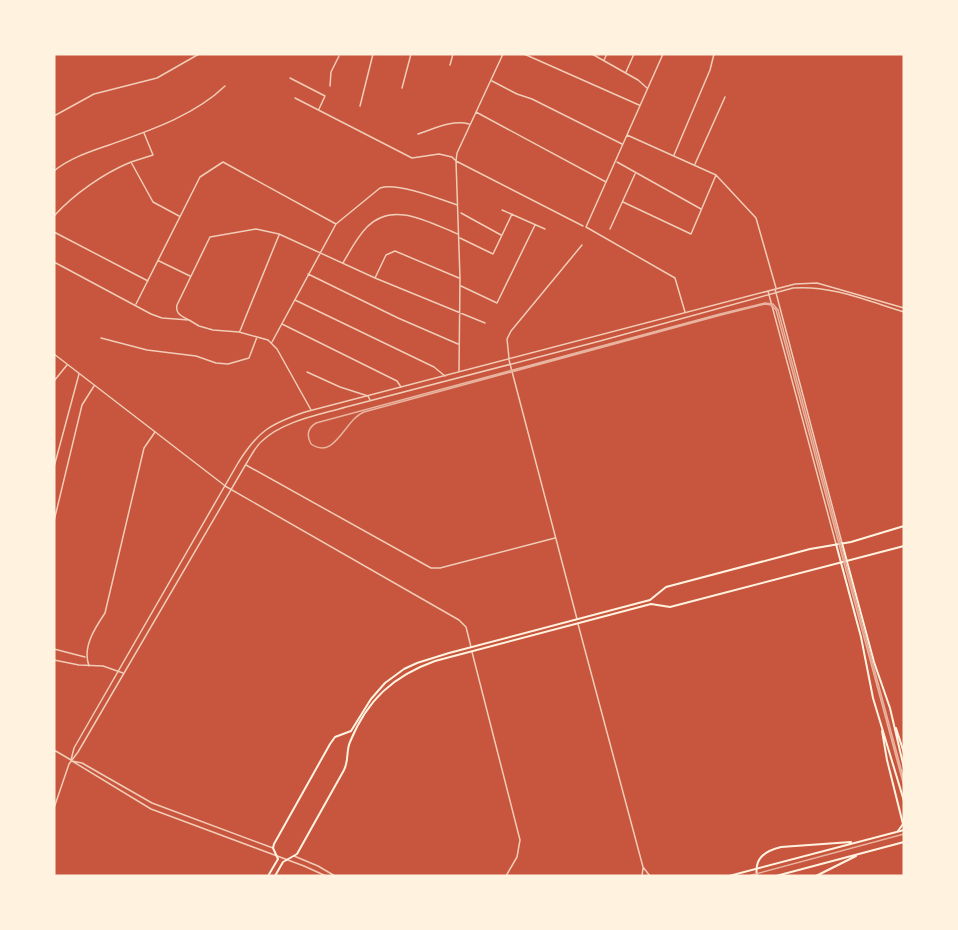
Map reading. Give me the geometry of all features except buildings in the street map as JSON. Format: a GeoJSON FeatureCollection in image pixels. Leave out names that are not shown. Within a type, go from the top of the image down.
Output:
{"type":"FeatureCollection","features":[{"type":"Feature","properties":{"kind":"main road"},"geometry":{"type":"LineString","coordinates":[[351,739],[351,731],[371,699],[393,676],[417,663],[650,600],[666,587],[904,526]]}},
{"type":"Feature","properties":{"kind":"main road"},"geometry":{"type":"LineString","coordinates":[[842,543],[904,768]]}},
{"type":"Feature","properties":{"kind":"main road"},"geometry":{"type":"LineString","coordinates":[[836,544],[882,725],[904,801]]}},
{"type":"Feature","properties":{"kind":"main road"},"geometry":{"type":"LineString","coordinates":[[577,621],[651,604],[670,607],[904,546]]}},
{"type":"Feature","properties":{"kind":"main road"},"geometry":{"type":"LineString","coordinates":[[275,876],[284,862],[294,856],[346,766],[351,739],[375,700],[399,677],[435,661],[471,649]]}},
{"type":"Feature","properties":{"kind":"main road"},"geometry":{"type":"LineString","coordinates":[[893,723],[904,753]]}},
{"type":"Feature","properties":{"kind":"main road"},"geometry":{"type":"LineString","coordinates":[[882,725],[887,760],[903,824],[897,832]]}},
{"type":"Feature","properties":{"kind":"main road"},"geometry":{"type":"LineString","coordinates":[[268,876],[277,861],[273,848],[289,815],[335,737],[351,731]]}},
{"type":"Feature","properties":{"kind":"main road"},"geometry":{"type":"LineString","coordinates":[[729,876],[904,830]]}},
{"type":"Feature","properties":{"kind":"main road"},"geometry":{"type":"LineString","coordinates":[[758,876],[758,862],[770,849],[858,841]]}},
{"type":"Feature","properties":{"kind":"main road"},"geometry":{"type":"LineString","coordinates":[[776,876],[904,842]]}},
{"type":"Feature","properties":{"kind":"main road"},"geometry":{"type":"LineString","coordinates":[[816,876],[862,853]]}},
{"type":"Feature","properties":{"kind":"street"},"geometry":{"type":"LineString","coordinates":[[54,116],[94,94],[157,78],[199,54]]}},
{"type":"Feature","properties":{"kind":"street"},"geometry":{"type":"LineString","coordinates":[[305,54],[344,54]]}},
{"type":"Feature","properties":{"kind":"street"},"geometry":{"type":"LineString","coordinates":[[360,106],[373,54]]}},
{"type":"Feature","properties":{"kind":"street"},"geometry":{"type":"LineString","coordinates":[[402,88],[411,54]]}},
{"type":"Feature","properties":{"kind":"street"},"geometry":{"type":"LineString","coordinates":[[450,65],[453,54]]}},
{"type":"Feature","properties":{"kind":"street"},"geometry":{"type":"LineString","coordinates":[[459,372],[459,205],[455,173],[457,153],[502,54]]}},
{"type":"Feature","properties":{"kind":"street"},"geometry":{"type":"LineString","coordinates":[[524,54],[640,106]]}},
{"type":"Feature","properties":{"kind":"street"},"geometry":{"type":"LineString","coordinates":[[592,54],[648,88]]}},
{"type":"Feature","properties":{"kind":"street"},"geometry":{"type":"LineString","coordinates":[[603,60],[607,54]]}},
{"type":"Feature","properties":{"kind":"street"},"geometry":{"type":"LineString","coordinates":[[625,72],[634,54]]}},
{"type":"Feature","properties":{"kind":"street"},"geometry":{"type":"LineString","coordinates":[[584,226],[607,183],[663,54]]}},
{"type":"Feature","properties":{"kind":"street"},"geometry":{"type":"LineString","coordinates":[[673,155],[710,70],[714,54]]}},
{"type":"Feature","properties":{"kind":"street"},"geometry":{"type":"LineString","coordinates":[[330,86],[331,72],[339,55]]}},
{"type":"Feature","properties":{"kind":"street"},"geometry":{"type":"LineString","coordinates":[[290,78],[325,96],[319,110]]}},
{"type":"Feature","properties":{"kind":"street"},"geometry":{"type":"LineString","coordinates":[[491,81],[623,145]]}},
{"type":"Feature","properties":{"kind":"street"},"geometry":{"type":"LineString","coordinates":[[54,171],[73,159],[144,132],[198,108],[225,87]]}},
{"type":"Feature","properties":{"kind":"street"},"geometry":{"type":"LineString","coordinates":[[295,98],[412,158],[440,154],[452,157],[584,226],[675,278],[685,312]]}},
{"type":"Feature","properties":{"kind":"street"},"geometry":{"type":"LineString","coordinates":[[695,165],[725,98]]}},
{"type":"Feature","properties":{"kind":"street"},"geometry":{"type":"LineString","coordinates":[[476,112],[607,183]]}},
{"type":"Feature","properties":{"kind":"street"},"geometry":{"type":"LineString","coordinates":[[418,134],[453,124],[470,125]]}},
{"type":"Feature","properties":{"kind":"street"},"geometry":{"type":"LineString","coordinates":[[54,216],[63,206],[114,169],[153,155],[144,132]]}},
{"type":"Feature","properties":{"kind":"street"},"geometry":{"type":"LineString","coordinates":[[627,135],[716,175],[756,218],[842,543]]}},
{"type":"Feature","properties":{"kind":"street"},"geometry":{"type":"LineString","coordinates":[[131,162],[153,202],[180,217]]}},
{"type":"Feature","properties":{"kind":"street"},"geometry":{"type":"LineString","coordinates":[[135,306],[200,177],[224,162],[336,224]]}},
{"type":"Feature","properties":{"kind":"street"},"geometry":{"type":"LineString","coordinates":[[616,162],[701,209]]}},
{"type":"Feature","properties":{"kind":"street"},"geometry":{"type":"LineString","coordinates":[[610,229],[635,173]]}},
{"type":"Feature","properties":{"kind":"street"},"geometry":{"type":"LineString","coordinates":[[623,202],[691,234],[716,175]]}},
{"type":"Feature","properties":{"kind":"street"},"geometry":{"type":"LineString","coordinates":[[272,343],[336,224],[384,186],[459,205]]}},
{"type":"Feature","properties":{"kind":"street"},"geometry":{"type":"LineString","coordinates":[[502,210],[545,230]]}},
{"type":"Feature","properties":{"kind":"street"},"geometry":{"type":"LineString","coordinates":[[459,213],[502,236]]}},
{"type":"Feature","properties":{"kind":"street"},"geometry":{"type":"LineString","coordinates":[[343,263],[367,227],[375,220],[389,215],[403,214],[459,236],[494,254],[512,214]]}},
{"type":"Feature","properties":{"kind":"street"},"geometry":{"type":"LineString","coordinates":[[460,286],[497,303],[534,225]]}},
{"type":"Feature","properties":{"kind":"street"},"geometry":{"type":"LineString","coordinates":[[312,411],[272,343],[258,336],[199,326],[178,314],[176,310],[210,237],[255,229],[279,234],[375,278],[486,323]]}},
{"type":"Feature","properties":{"kind":"street"},"geometry":{"type":"LineString","coordinates":[[54,232],[148,281]]}},
{"type":"Feature","properties":{"kind":"street"},"geometry":{"type":"LineString","coordinates":[[239,332],[279,234]]}},
{"type":"Feature","properties":{"kind":"street"},"geometry":{"type":"LineString","coordinates":[[582,245],[511,331],[507,339],[509,359],[644,867],[650,876]]}},
{"type":"Feature","properties":{"kind":"street"},"geometry":{"type":"LineString","coordinates":[[375,278],[386,255],[395,251],[460,278]]}},
{"type":"Feature","properties":{"kind":"street"},"geometry":{"type":"LineString","coordinates":[[159,261],[191,277]]}},
{"type":"Feature","properties":{"kind":"street"},"geometry":{"type":"LineString","coordinates":[[54,262],[162,318],[189,320]]}},
{"type":"Feature","properties":{"kind":"street"},"geometry":{"type":"LineString","coordinates":[[308,274],[398,318],[459,344]]}},
{"type":"Feature","properties":{"kind":"street"},"geometry":{"type":"LineString","coordinates":[[54,808],[74,747],[225,485],[249,445],[260,433],[285,419],[312,411],[799,283],[817,283],[904,308]]}},
{"type":"Feature","properties":{"kind":"street"},"geometry":{"type":"LineString","coordinates":[[71,760],[124,674],[246,464],[260,443],[280,429],[308,418],[793,288],[819,288],[904,312]]}},
{"type":"Feature","properties":{"kind":"street"},"geometry":{"type":"LineString","coordinates":[[768,290],[836,544]]}},
{"type":"Feature","properties":{"kind":"street"},"geometry":{"type":"LineString","coordinates":[[294,300],[434,367],[445,376]]}},
{"type":"Feature","properties":{"kind":"street"},"geometry":{"type":"LineString","coordinates":[[282,324],[395,380],[400,383],[401,387]]}},
{"type":"Feature","properties":{"kind":"street"},"geometry":{"type":"LineString","coordinates":[[102,338],[147,350],[196,356],[216,363],[228,364],[249,358],[258,336]]}},
{"type":"Feature","properties":{"kind":"street"},"geometry":{"type":"LineString","coordinates":[[54,354],[231,489],[459,620],[466,627],[520,840],[517,857],[506,876]]}},
{"type":"Feature","properties":{"kind":"street"},"geometry":{"type":"LineString","coordinates":[[54,381],[67,364]]}},
{"type":"Feature","properties":{"kind":"street"},"geometry":{"type":"LineString","coordinates":[[307,372],[342,388],[368,396]]}},
{"type":"Feature","properties":{"kind":"street"},"geometry":{"type":"LineString","coordinates":[[54,466],[80,374]]}},
{"type":"Feature","properties":{"kind":"street"},"geometry":{"type":"LineString","coordinates":[[54,521],[82,405],[94,385]]}},
{"type":"Feature","properties":{"kind":"street"},"geometry":{"type":"LineString","coordinates":[[368,396],[370,401]]}},
{"type":"Feature","properties":{"kind":"street"},"geometry":{"type":"LineString","coordinates":[[89,666],[86,657],[92,634],[105,613],[144,448],[154,432]]}},
{"type":"Feature","properties":{"kind":"street"},"geometry":{"type":"LineString","coordinates":[[54,451],[58,452]]}},
{"type":"Feature","properties":{"kind":"street"},"geometry":{"type":"LineString","coordinates":[[246,464],[431,568],[440,568],[556,538]]}},
{"type":"Feature","properties":{"kind":"street"},"geometry":{"type":"LineString","coordinates":[[141,630],[147,634]]}},
{"type":"Feature","properties":{"kind":"street"},"geometry":{"type":"LineString","coordinates":[[54,650],[86,657]]}},
{"type":"Feature","properties":{"kind":"street"},"geometry":{"type":"LineString","coordinates":[[54,660],[103,666],[124,674]]}},
{"type":"Feature","properties":{"kind":"street"},"geometry":{"type":"LineString","coordinates":[[83,731],[88,734]]}},
{"type":"Feature","properties":{"kind":"street"},"geometry":{"type":"LineString","coordinates":[[54,750],[152,809],[326,876]]}},
{"type":"Feature","properties":{"kind":"street"},"geometry":{"type":"LineString","coordinates":[[71,760],[82,763],[158,806],[273,848]]}},
{"type":"Feature","properties":{"kind":"street"},"geometry":{"type":"LineString","coordinates":[[127,794],[129,790]]}},
{"type":"Feature","properties":{"kind":"street"},"geometry":{"type":"LineString","coordinates":[[204,829],[207,824]]}},
{"type":"Feature","properties":{"kind":"street"},"geometry":{"type":"LineString","coordinates":[[247,844],[248,840]]}},
{"type":"Feature","properties":{"kind":"street"},"geometry":{"type":"LineString","coordinates":[[294,856],[335,876]]}},
{"type":"Feature","properties":{"kind":"street"},"geometry":{"type":"LineString","coordinates":[[314,870],[316,865]]}},
{"type":"Feature","properties":{"kind":"street"},"geometry":{"type":"LineString","coordinates":[[642,876],[644,867]]}},
{"type":"Feature","properties":{"kind":"tram line"},"geometry":{"type":"LineString","coordinates":[[904,780],[778,310],[773,304],[765,303],[720,314],[316,423],[311,427],[308,435],[311,444],[319,448],[327,447],[357,416],[364,412],[721,315],[765,304],[771,305],[776,310],[904,786]]}},
{"type":"Feature","properties":{"kind":"tram line"},"geometry":{"type":"LineString","coordinates":[[748,876],[904,834]]}}]}
